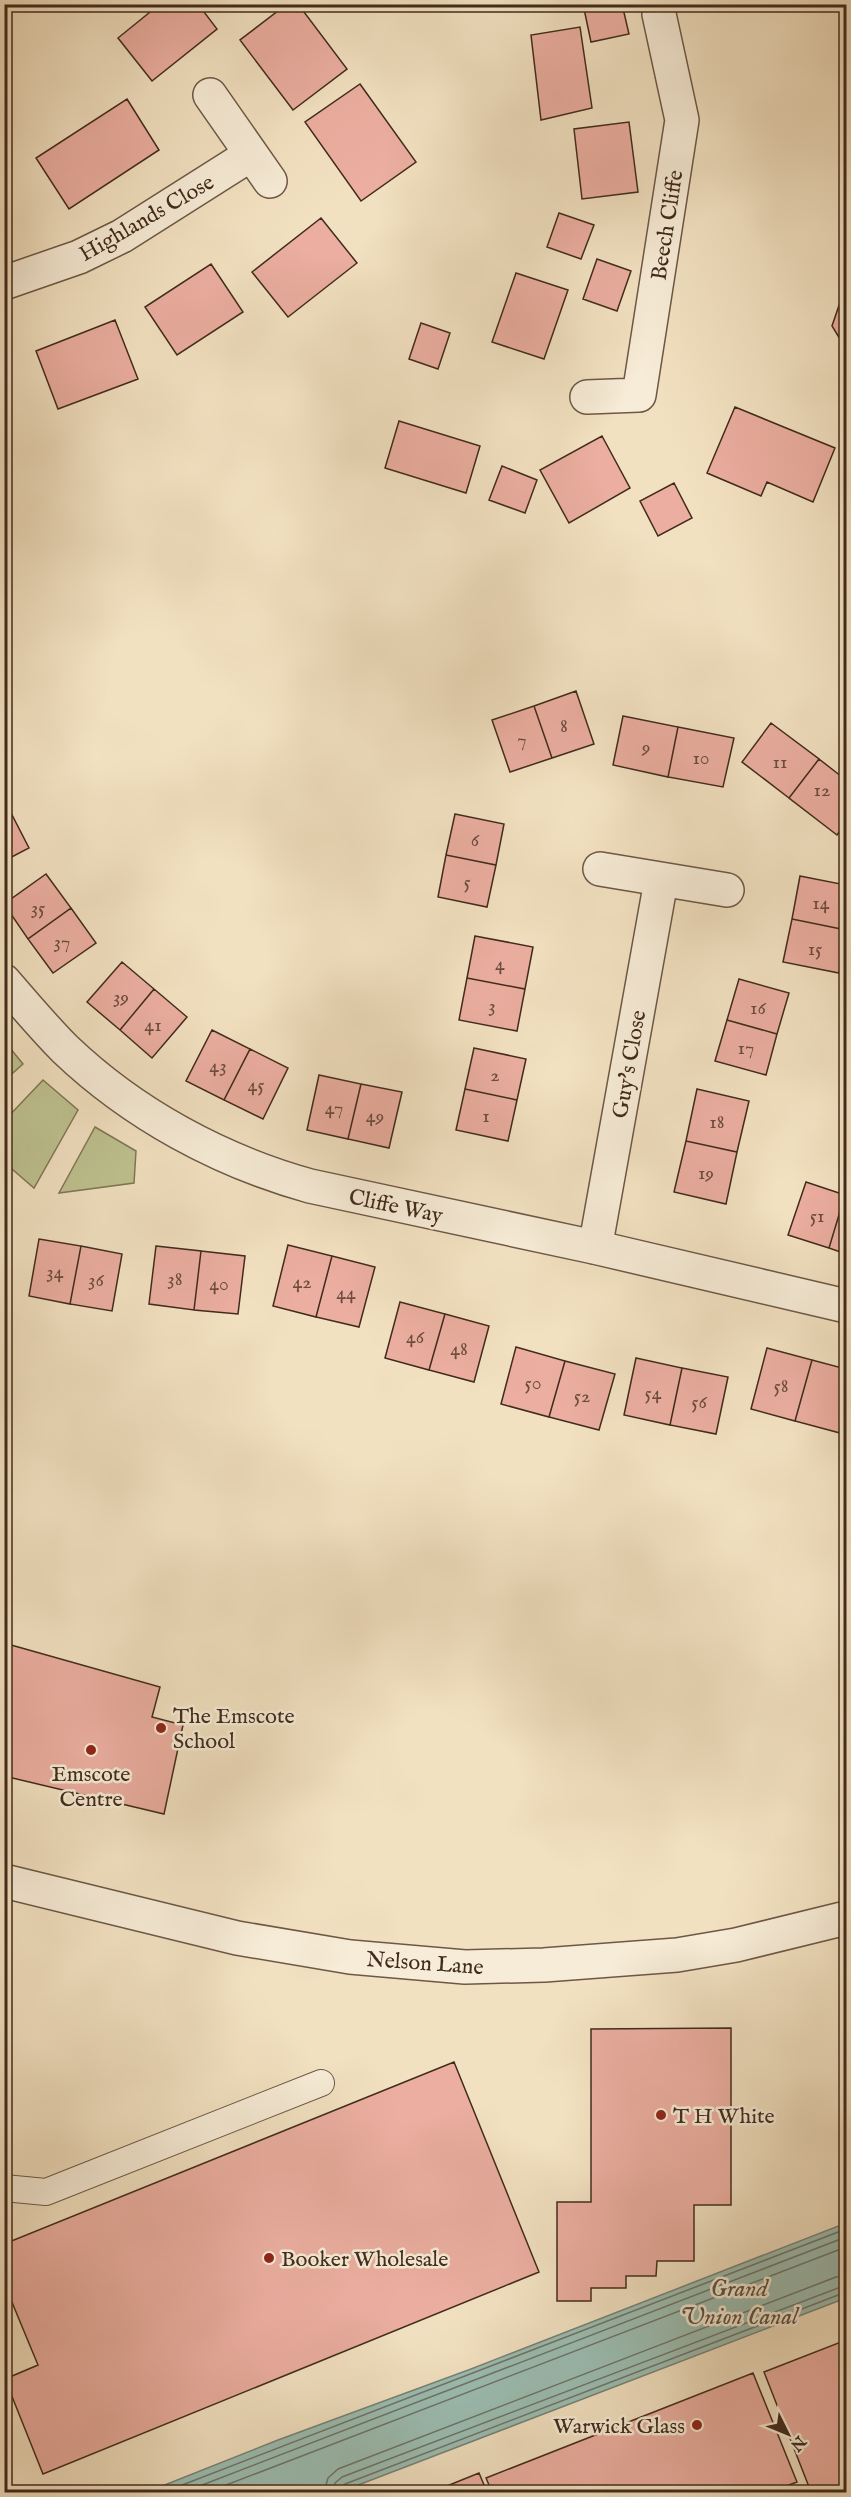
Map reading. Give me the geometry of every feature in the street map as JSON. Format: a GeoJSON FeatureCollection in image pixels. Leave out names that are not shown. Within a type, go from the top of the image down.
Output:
{"type":"FeatureCollection","features":[{"type":"Feature","properties":{"kind":"street","name":"Beech Cliffe"},"geometry":{"type":"LineString","coordinates":[[587,397],[639,395],[682,120],[659,14],[660,4]]}},
{"type":"Feature","properties":{"kind":"street"},"geometry":{"type":"LineString","coordinates":[[210,95],[270,181]]}},
{"type":"Feature","properties":{"kind":"street","name":"Highlands Close"},"geometry":{"type":"LineString","coordinates":[[4,283],[79,257],[122,236],[250,155]]}},
{"type":"Feature","properties":{"kind":"street"},"geometry":{"type":"LineString","coordinates":[[600,869],[727,890]]}},
{"type":"Feature","properties":{"kind":"street","name":"Guy's Close"},"geometry":{"type":"LineString","coordinates":[[594,1247],[661,880]]}},
{"type":"Feature","properties":{"kind":"street","name":"Cliffe Way"},"geometry":{"type":"LineString","coordinates":[[4,981],[65,1049],[123,1097],[230,1159],[270,1175],[310,1186],[594,1247],[846,1306]]}},
{"type":"Feature","properties":{"kind":"street","name":"Nelson Lane"},"geometry":{"type":"LineString","coordinates":[[6,1887],[237,1938],[350,1957],[465,1967],[544,1965],[677,1955],[736,1945],[846,1917]]}},
{"type":"Feature","properties":{"kind":"lane"},"geometry":{"type":"LineString","coordinates":[[4,2188],[46,2192],[321,2083]]}},
{"type":"Feature","properties":{"kind":"green space"},"geometry":{"type":"Polygon","coordinates":[[[5,1042],[23,1064],[4,1080],[5,1042]]]}},
{"type":"Feature","properties":{"kind":"green space"},"geometry":{"type":"Polygon","coordinates":[[[43,1080],[78,1110],[34,1188],[5,1163],[5,1120],[43,1080]]]}},
{"type":"Feature","properties":{"kind":"green space"},"geometry":{"type":"Polygon","coordinates":[[[95,1127],[136,1151],[134,1183],[59,1193],[95,1127]]]}},
{"type":"Feature","properties":{"kind":"water","name":"Grand Union Canal"},"geometry":{"type":"Polygon","coordinates":[[[846,2223],[846,2298],[340,2492],[147,2492],[278,2440],[471,2369],[846,2223]]]}},
{"type":"Feature","properties":{"kind":"building"},"geometry":{"type":"Polygon","coordinates":[[[160,4],[198,4],[217,29],[152,81],[118,38],[160,4]]]}},
{"type":"Feature","properties":{"kind":"building"},"geometry":{"type":"Polygon","coordinates":[[[287,4],[298,4],[347,69],[293,110],[240,40],[287,4]]]}},
{"type":"Feature","properties":{"kind":"building"},"geometry":{"type":"Polygon","coordinates":[[[583,4],[622,4],[629,34],[591,42],[583,4]]]}},
{"type":"Feature","properties":{"kind":"building"},"geometry":{"type":"Polygon","coordinates":[[[580,27],[592,108],[541,120],[531,35],[580,27]]]}},
{"type":"Feature","properties":{"kind":"building"},"geometry":{"type":"Polygon","coordinates":[[[360,84],[416,162],[361,201],[305,122],[360,84]]]}},
{"type":"Feature","properties":{"kind":"building"},"geometry":{"type":"Polygon","coordinates":[[[127,99],[159,150],[69,209],[36,158],[127,99]]]}},
{"type":"Feature","properties":{"kind":"building"},"geometry":{"type":"Polygon","coordinates":[[[629,122],[638,192],[582,199],[574,129],[629,122]]]}},
{"type":"Feature","properties":{"kind":"building"},"geometry":{"type":"Polygon","coordinates":[[[559,213],[594,225],[581,259],[547,247],[559,213]]]}},
{"type":"Feature","properties":{"kind":"building"},"geometry":{"type":"Polygon","coordinates":[[[321,218],[357,263],[288,317],[252,272],[321,218]]]}},
{"type":"Feature","properties":{"kind":"building"},"geometry":{"type":"Polygon","coordinates":[[[597,259],[631,271],[617,311],[583,299],[597,259]]]}},
{"type":"Feature","properties":{"kind":"building"},"geometry":{"type":"Polygon","coordinates":[[[211,264],[243,312],[177,355],[145,307],[211,264]]]}},
{"type":"Feature","properties":{"kind":"building"},"geometry":{"type":"Polygon","coordinates":[[[516,273],[568,290],[544,359],[492,342],[516,273]]]}},
{"type":"Feature","properties":{"kind":"building"},"geometry":{"type":"Polygon","coordinates":[[[846,285],[846,341],[840,339],[832,326],[846,285]]]}},
{"type":"Feature","properties":{"kind":"building"},"geometry":{"type":"Polygon","coordinates":[[[115,320],[138,379],[58,409],[36,351],[115,320]]]}},
{"type":"Feature","properties":{"kind":"building"},"geometry":{"type":"Polygon","coordinates":[[[421,323],[450,333],[438,369],[409,359],[421,323]]]}},
{"type":"Feature","properties":{"kind":"building"},"geometry":{"type":"Polygon","coordinates":[[[4,382],[10,410],[4,412],[4,382]]]}},
{"type":"Feature","properties":{"kind":"building"},"geometry":{"type":"Polygon","coordinates":[[[735,407],[835,448],[813,502],[767,482],[761,496],[707,473],[735,407]]]}},
{"type":"Feature","properties":{"kind":"building"},"geometry":{"type":"Polygon","coordinates":[[[399,421],[480,446],[466,493],[385,468],[399,421]]]}},
{"type":"Feature","properties":{"kind":"building"},"geometry":{"type":"Polygon","coordinates":[[[602,436],[630,488],[569,523],[540,470],[602,436]]]}},
{"type":"Feature","properties":{"kind":"building"},"geometry":{"type":"Polygon","coordinates":[[[502,466],[537,480],[525,513],[489,500],[502,466]]]}},
{"type":"Feature","properties":{"kind":"building"},"geometry":{"type":"Polygon","coordinates":[[[674,483],[692,518],[658,536],[640,501],[674,483]]]}},
{"type":"Feature","properties":{"kind":"building"},"geometry":{"type":"Polygon","coordinates":[[[576,691],[594,744],[552,758],[534,706],[576,691]]]}},
{"type":"Feature","properties":{"kind":"building"},"geometry":{"type":"Polygon","coordinates":[[[534,706],[552,758],[510,772],[492,720],[534,706]]]}},
{"type":"Feature","properties":{"kind":"building"},"geometry":{"type":"Polygon","coordinates":[[[623,716],[678,727],[668,777],[613,765],[623,716]]]}},
{"type":"Feature","properties":{"kind":"building"},"geometry":{"type":"Polygon","coordinates":[[[771,723],[819,759],[789,798],[742,762],[771,723]]]}},
{"type":"Feature","properties":{"kind":"building"},"geometry":{"type":"Polygon","coordinates":[[[678,727],[734,738],[723,787],[668,777],[678,727]]]}},
{"type":"Feature","properties":{"kind":"building"},"geometry":{"type":"Polygon","coordinates":[[[819,759],[846,780],[846,822],[837,835],[789,798],[819,759]]]}},
{"type":"Feature","properties":{"kind":"building"},"geometry":{"type":"Polygon","coordinates":[[[9,809],[29,848],[4,861],[4,811],[9,809]]]}},
{"type":"Feature","properties":{"kind":"building"},"geometry":{"type":"Polygon","coordinates":[[[455,814],[504,824],[496,865],[446,855],[455,814]]]}},
{"type":"Feature","properties":{"kind":"building"},"geometry":{"type":"Polygon","coordinates":[[[446,855],[496,865],[487,907],[438,897],[446,855]]]}},
{"type":"Feature","properties":{"kind":"building"},"geometry":{"type":"Polygon","coordinates":[[[46,874],[71,908],[28,939],[4,904],[46,874]]]}},
{"type":"Feature","properties":{"kind":"building"},"geometry":{"type":"Polygon","coordinates":[[[800,876],[846,885],[846,930],[792,919],[800,876]]]}},
{"type":"Feature","properties":{"kind":"building"},"geometry":{"type":"Polygon","coordinates":[[[71,908],[96,943],[53,973],[28,939],[71,908]]]}},
{"type":"Feature","properties":{"kind":"building"},"geometry":{"type":"Polygon","coordinates":[[[792,919],[846,930],[839,973],[783,962],[792,919]]]}},
{"type":"Feature","properties":{"kind":"building"},"geometry":{"type":"Polygon","coordinates":[[[475,936],[533,947],[525,989],[467,978],[475,936]]]}},
{"type":"Feature","properties":{"kind":"building"},"geometry":{"type":"Polygon","coordinates":[[[122,962],[154,989],[120,1030],[87,1002],[122,962]]]}},
{"type":"Feature","properties":{"kind":"building"},"geometry":{"type":"Polygon","coordinates":[[[467,978],[525,989],[517,1031],[459,1020],[467,978]]]}},
{"type":"Feature","properties":{"kind":"building"},"geometry":{"type":"Polygon","coordinates":[[[739,979],[789,993],[777,1034],[727,1020],[739,979]]]}},
{"type":"Feature","properties":{"kind":"building"},"geometry":{"type":"Polygon","coordinates":[[[154,989],[187,1017],[152,1058],[120,1030],[154,989]]]}},
{"type":"Feature","properties":{"kind":"building"},"geometry":{"type":"Polygon","coordinates":[[[727,1020],[777,1034],[766,1075],[715,1061],[727,1020]]]}},
{"type":"Feature","properties":{"kind":"building"},"geometry":{"type":"Polygon","coordinates":[[[212,1030],[250,1049],[224,1100],[186,1081],[212,1030]]]}},
{"type":"Feature","properties":{"kind":"building"},"geometry":{"type":"Polygon","coordinates":[[[474,1048],[526,1059],[517,1100],[465,1089],[474,1048]]]}},
{"type":"Feature","properties":{"kind":"building"},"geometry":{"type":"Polygon","coordinates":[[[250,1049],[288,1068],[263,1119],[224,1100],[250,1049]]]}},
{"type":"Feature","properties":{"kind":"building"},"geometry":{"type":"Polygon","coordinates":[[[319,1075],[361,1084],[348,1139],[307,1130],[319,1075]]]}},
{"type":"Feature","properties":{"kind":"building"},"geometry":{"type":"Polygon","coordinates":[[[361,1084],[402,1092],[389,1148],[348,1139],[361,1084]]]}},
{"type":"Feature","properties":{"kind":"building"},"geometry":{"type":"Polygon","coordinates":[[[465,1089],[517,1100],[508,1141],[456,1130],[465,1089]]]}},
{"type":"Feature","properties":{"kind":"building"},"geometry":{"type":"Polygon","coordinates":[[[697,1089],[749,1101],[737,1152],[686,1141],[697,1089]]]}},
{"type":"Feature","properties":{"kind":"building"},"geometry":{"type":"Polygon","coordinates":[[[686,1141],[737,1152],[726,1204],[674,1192],[686,1141]]]}},
{"type":"Feature","properties":{"kind":"building"},"geometry":{"type":"Polygon","coordinates":[[[806,1182],[845,1195],[829,1248],[788,1235],[806,1182]]]}},
{"type":"Feature","properties":{"kind":"building"},"geometry":{"type":"Polygon","coordinates":[[[846,1196],[846,1254],[829,1248],[846,1196]]]}},
{"type":"Feature","properties":{"kind":"building"},"geometry":{"type":"Polygon","coordinates":[[[39,1239],[81,1246],[70,1304],[29,1296],[39,1239]]]}},
{"type":"Feature","properties":{"kind":"building"},"geometry":{"type":"Polygon","coordinates":[[[288,1245],[332,1256],[316,1317],[273,1306],[288,1245]]]}},
{"type":"Feature","properties":{"kind":"building"},"geometry":{"type":"Polygon","coordinates":[[[81,1246],[122,1254],[112,1311],[70,1304],[81,1246]]]}},
{"type":"Feature","properties":{"kind":"building"},"geometry":{"type":"Polygon","coordinates":[[[156,1246],[201,1251],[194,1310],[149,1304],[156,1246]]]}},
{"type":"Feature","properties":{"kind":"building"},"geometry":{"type":"Polygon","coordinates":[[[201,1251],[245,1256],[238,1314],[194,1310],[201,1251]]]}},
{"type":"Feature","properties":{"kind":"building"},"geometry":{"type":"Polygon","coordinates":[[[332,1256],[375,1267],[359,1327],[316,1317],[332,1256]]]}},
{"type":"Feature","properties":{"kind":"building"},"geometry":{"type":"Polygon","coordinates":[[[400,1302],[445,1314],[429,1370],[385,1358],[400,1302]]]}},
{"type":"Feature","properties":{"kind":"building"},"geometry":{"type":"Polygon","coordinates":[[[445,1314],[489,1326],[474,1382],[429,1370],[445,1314]]]}},
{"type":"Feature","properties":{"kind":"building"},"geometry":{"type":"Polygon","coordinates":[[[516,1347],[565,1361],[549,1417],[501,1404],[516,1347]]]}},
{"type":"Feature","properties":{"kind":"building"},"geometry":{"type":"Polygon","coordinates":[[[767,1348],[812,1360],[795,1421],[751,1409],[767,1348]]]}},
{"type":"Feature","properties":{"kind":"building"},"geometry":{"type":"Polygon","coordinates":[[[636,1358],[682,1368],[670,1425],[624,1415],[636,1358]]]}},
{"type":"Feature","properties":{"kind":"building"},"geometry":{"type":"Polygon","coordinates":[[[812,1360],[846,1369],[846,1410],[840,1433],[795,1421],[812,1360]]]}},
{"type":"Feature","properties":{"kind":"building"},"geometry":{"type":"Polygon","coordinates":[[[565,1361],[615,1374],[599,1430],[549,1417],[565,1361]]]}},
{"type":"Feature","properties":{"kind":"building"},"geometry":{"type":"Polygon","coordinates":[[[682,1368],[728,1377],[716,1434],[670,1425],[682,1368]]]}},
{"type":"Feature","properties":{"kind":"building","name":"Emscote Centre"},"geometry":{"type":"Polygon","coordinates":[[[4,1643],[160,1687],[152,1717],[183,1725],[164,1814],[4,1776],[4,1643]]]}},
{"type":"Feature","properties":{"kind":"building","name":"T H White"},"geometry":{"type":"Polygon","coordinates":[[[731,2028],[731,2205],[694,2205],[694,2261],[657,2261],[656,2276],[626,2276],[626,2288],[591,2288],[591,2301],[557,2301],[557,2202],[591,2202],[591,2029],[731,2028]]]}},
{"type":"Feature","properties":{"kind":"building","name":"Booker Wholesale"},"geometry":{"type":"Polygon","coordinates":[[[454,2062],[539,2272],[43,2474],[5,2379],[38,2365],[4,2283],[4,2244],[454,2062]]]}},
{"type":"Feature","properties":{"kind":"building"},"geometry":{"type":"Polygon","coordinates":[[[846,2340],[846,2492],[811,2492],[764,2372],[846,2340]]]}},
{"type":"Feature","properties":{"kind":"building","name":"Warwick Glass"},"geometry":{"type":"Polygon","coordinates":[[[753,2373],[797,2482],[770,2492],[492,2492],[486,2478],[753,2373]]]}},
{"type":"Feature","properties":{"kind":"building"},"geometry":{"type":"Polygon","coordinates":[[[479,2473],[487,2492],[432,2492],[479,2473]]]}},
{"type":"Feature","properties":{"kind":"place","name":"The Emscote School"},"geometry":{"type":"Point","coordinates":[161,1728]}},
{"type":"Feature","properties":{"kind":"place","name":"Emscote Centre"},"geometry":{"type":"Point","coordinates":[91,1750]}},
{"type":"Feature","properties":{"kind":"place","name":"T H White"},"geometry":{"type":"Point","coordinates":[661,2115]}},
{"type":"Feature","properties":{"kind":"place","name":"Booker Wholesale"},"geometry":{"type":"Point","coordinates":[269,2258]}},
{"type":"Feature","properties":{"kind":"place","name":"Warwick Glass"},"geometry":{"type":"Point","coordinates":[697,2425]}}]}
